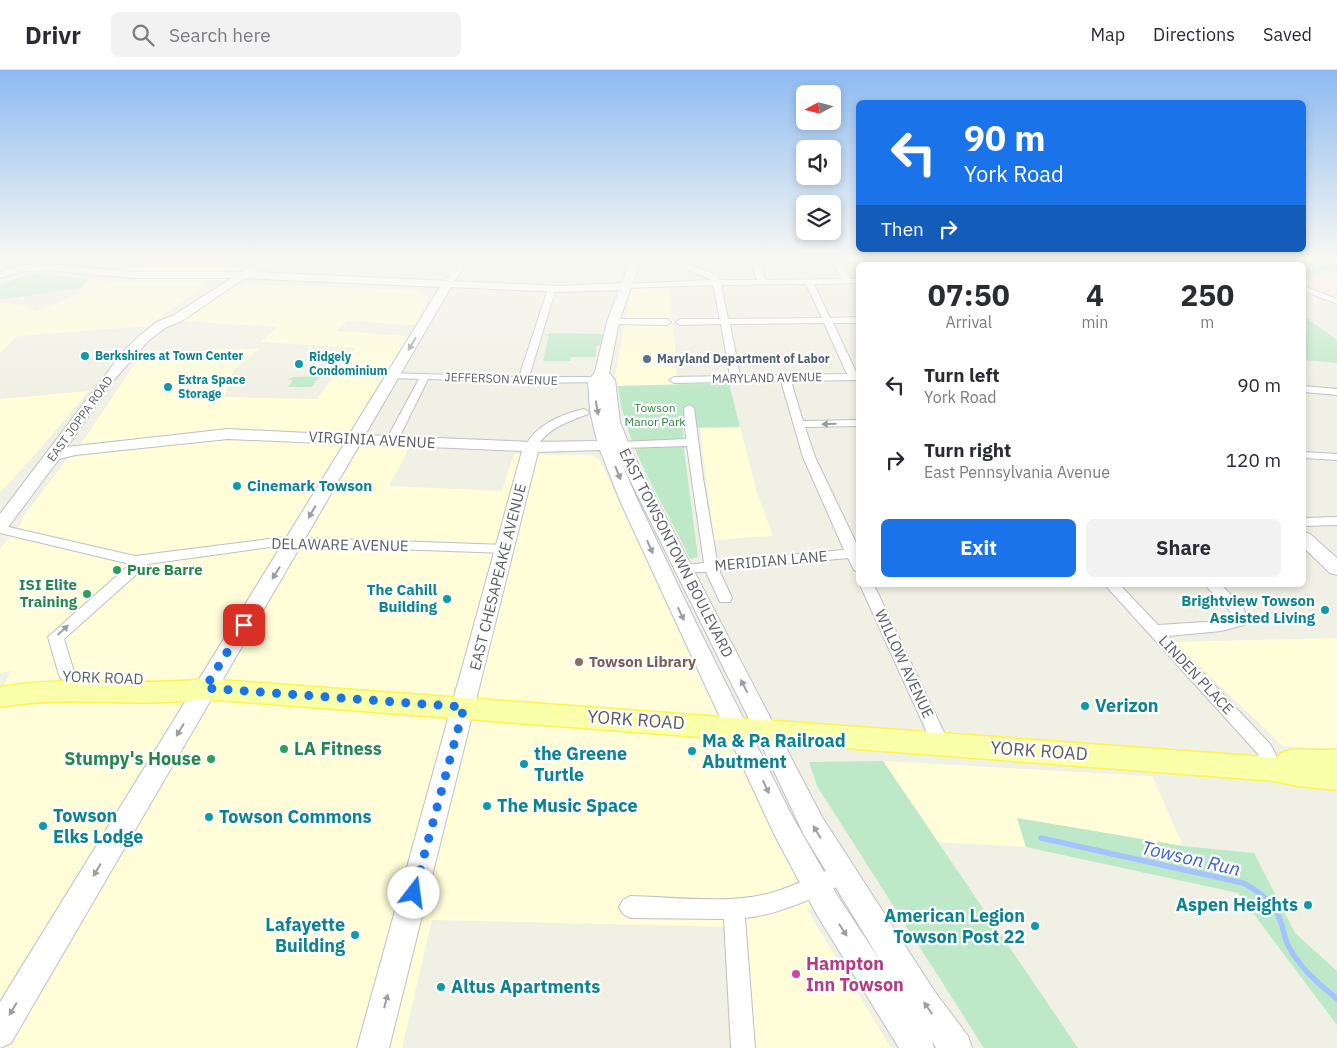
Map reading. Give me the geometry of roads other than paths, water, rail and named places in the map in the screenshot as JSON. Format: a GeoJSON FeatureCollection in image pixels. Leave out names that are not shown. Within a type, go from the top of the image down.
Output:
{"type":"FeatureCollection","features":[{"type":"Feature","properties":{"kind":"main road","name":"EAST JOPPA ROAD"},"geometry":{"type":"LineString","coordinates":[[0,527],[120,364],[139,343],[168,320],[166,316],[187,304]]}},
{"type":"Feature","properties":{"kind":"main road"},"geometry":{"type":"LineString","coordinates":[[0,1032],[436,304]]}},
{"type":"Feature","properties":{"kind":"main road","name":"EAST TOWSONTOWN BOULEVARD"},"geometry":{"type":"LineString","coordinates":[[620,304],[602,378],[611,410],[614,445],[661,570],[737,727]]}},
{"type":"Feature","properties":{"kind":"main road","name":"VIRGINIA AVENUE"},"geometry":{"type":"LineString","coordinates":[[53,456],[74,450],[214,434],[253,434],[391,442],[531,447],[614,445]]}},
{"type":"Feature","properties":{"kind":"main road","name":"EAST TOWSONTOWN BOULEVARD"},"geometry":{"type":"LineString","coordinates":[[614,445],[683,569],[766,730]]}},
{"type":"Feature","properties":{"kind":"main road","name":"EAST CHESAPEAKE AVENUE"},"geometry":{"type":"LineString","coordinates":[[373,1048],[531,447]]}},
{"type":"Feature","properties":{"kind":"main road"},"geometry":{"type":"LineString","coordinates":[[1306,540],[1337,569]]}},
{"type":"Feature","properties":{"kind":"main road","name":"YORK ROAD"},"geometry":{"type":"LineString","coordinates":[[0,683],[67,675],[188,682],[205,688]]}},
{"type":"Feature","properties":{"kind":"main road","name":"YORK ROAD"},"geometry":{"type":"LineString","coordinates":[[0,697],[17,693],[72,689],[179,693],[205,688],[1276,769],[1298,774],[1337,778]]}},
{"type":"Feature","properties":{"kind":"main road"},"geometry":{"type":"LineString","coordinates":[[737,727],[782,823],[830,880],[956,1048]]}},
{"type":"Feature","properties":{"kind":"main road"},"geometry":{"type":"LineString","coordinates":[[766,730],[813,826],[830,880],[918,1048]]}},
{"type":"Feature","properties":{"kind":"main road","name":"YORK ROAD"},"geometry":{"type":"LineString","coordinates":[[1276,769],[1289,762],[1337,762]]}},
{"type":"Feature","properties":{"kind":"street"},"geometry":{"type":"LineString","coordinates":[[523,380],[547,304]]}},
{"type":"Feature","properties":{"kind":"street"},"geometry":{"type":"LineString","coordinates":[[721,304],[736,378]]}},
{"type":"Feature","properties":{"kind":"street"},"geometry":{"type":"LineString","coordinates":[[819,304],[856,377]]}},
{"type":"Feature","properties":{"kind":"street"},"geometry":{"type":"LineString","coordinates":[[680,322],[856,320]]}},
{"type":"Feature","properties":{"kind":"street"},"geometry":{"type":"LineString","coordinates":[[614,322],[667,322]]}},
{"type":"Feature","properties":{"kind":"street","name":"JEFFERSON AVENUE"},"geometry":{"type":"LineString","coordinates":[[393,375],[523,380],[602,378]]}},
{"type":"Feature","properties":{"kind":"street"},"geometry":{"type":"LineString","coordinates":[[391,442],[425,376]]}},
{"type":"Feature","properties":{"kind":"street","name":"MARYLAND AVENUE"},"geometry":{"type":"LineString","coordinates":[[674,380],[856,377]]}},
{"type":"Feature","properties":{"kind":"street"},"geometry":{"type":"LineString","coordinates":[[785,378],[814,470],[856,553]]}},
{"type":"Feature","properties":{"kind":"street"},"geometry":{"type":"LineString","coordinates":[[1306,389],[1337,392]]}},
{"type":"Feature","properties":{"kind":"street"},"geometry":{"type":"LineString","coordinates":[[689,408],[700,501],[711,566],[725,598]]}},
{"type":"Feature","properties":{"kind":"street"},"geometry":{"type":"LineString","coordinates":[[531,447],[532,442],[544,431],[584,412]]}},
{"type":"Feature","properties":{"kind":"street"},"geometry":{"type":"LineString","coordinates":[[799,424],[856,423]]}},
{"type":"Feature","properties":{"kind":"street","name":"VIRGINIA AVENUE"},"geometry":{"type":"LineString","coordinates":[[614,445],[692,442]]}},
{"type":"Feature","properties":{"kind":"street"},"geometry":{"type":"LineString","coordinates":[[1306,455],[1337,457]]}},
{"type":"Feature","properties":{"kind":"street"},"geometry":{"type":"LineString","coordinates":[[1306,522],[1337,521]]}},
{"type":"Feature","properties":{"kind":"street","name":"DELAWARE AVENUE"},"geometry":{"type":"LineString","coordinates":[[0,527],[128,560],[144,560],[295,541],[505,549]]}},
{"type":"Feature","properties":{"kind":"street","name":"MERIDIAN LANE"},"geometry":{"type":"LineString","coordinates":[[683,569],[856,553]]}},
{"type":"Feature","properties":{"kind":"street"},"geometry":{"type":"LineString","coordinates":[[67,675],[56,637],[144,560]]}},
{"type":"Feature","properties":{"kind":"street","name":"WILLOW AVENUE"},"geometry":{"type":"LineString","coordinates":[[868,587],[940,743]]}},
{"type":"Feature","properties":{"kind":"street","name":"LINDEN PLACE"},"geometry":{"type":"LineString","coordinates":[[1114,587],[1264,749],[1276,769]]}},
{"type":"Feature","properties":{"kind":"street"},"geometry":{"type":"LineString","coordinates":[[1155,631],[1234,624],[1240,617],[1237,609],[1214,587]]}},
{"type":"Feature","properties":{"kind":"street"},"geometry":{"type":"LineString","coordinates":[[630,907],[734,908],[759,906],[830,880]]}},
{"type":"Feature","properties":{"kind":"street"},"geometry":{"type":"LineString","coordinates":[[734,908],[743,1048]]}},
{"type":"Feature","properties":{"kind":"waterway","name":"Towson Run"},"geometry":{"type":"LineString","coordinates":[[1041,838],[1243,883],[1262,895],[1272,905],[1293,955],[1310,975],[1337,999]]}},
{"type":"Feature","properties":{"kind":"place","name":"Berkshires at Town Center"},"geometry":{"type":"Point","coordinates":[85,356]}},
{"type":"Feature","properties":{"kind":"place","name":"Maryland Department of Labor"},"geometry":{"type":"Point","coordinates":[647,359]}},
{"type":"Feature","properties":{"kind":"place","name":"Ridgely Condominium"},"geometry":{"type":"Point","coordinates":[299,364]}},
{"type":"Feature","properties":{"kind":"place","name":"Extra Space Storage"},"geometry":{"type":"Point","coordinates":[168,387]}},
{"type":"Feature","properties":{"kind":"place","name":"Cinemark Towson"},"geometry":{"type":"Point","coordinates":[237,486]}},
{"type":"Feature","properties":{"kind":"place","name":"Pure Barre"},"geometry":{"type":"Point","coordinates":[117,570]}},
{"type":"Feature","properties":{"kind":"place","name":"ISI Elite Training"},"geometry":{"type":"Point","coordinates":[87,594]}},
{"type":"Feature","properties":{"kind":"place","name":"The Cahill Building"},"geometry":{"type":"Point","coordinates":[447,599]}},
{"type":"Feature","properties":{"kind":"place","name":"Brightview Towson Assisted Living"},"geometry":{"type":"Point","coordinates":[1325,610]}},
{"type":"Feature","properties":{"kind":"place","name":"Towson Library"},"geometry":{"type":"Point","coordinates":[579,662]}},
{"type":"Feature","properties":{"kind":"place","name":"Verizon"},"geometry":{"type":"Point","coordinates":[1085,706]}},
{"type":"Feature","properties":{"kind":"place","name":"LA Fitness"},"geometry":{"type":"Point","coordinates":[284,749]}},
{"type":"Feature","properties":{"kind":"place","name":"Ma & Pa Railroad Abutment"},"geometry":{"type":"Point","coordinates":[692,751]}},
{"type":"Feature","properties":{"kind":"place","name":"Stumpy's House"},"geometry":{"type":"Point","coordinates":[211,759]}},
{"type":"Feature","properties":{"kind":"place","name":"the Greene Turtle"},"geometry":{"type":"Point","coordinates":[524,764]}},
{"type":"Feature","properties":{"kind":"place","name":"The Music Space"},"geometry":{"type":"Point","coordinates":[487,806]}},
{"type":"Feature","properties":{"kind":"place","name":"Towson Commons"},"geometry":{"type":"Point","coordinates":[209,817]}},
{"type":"Feature","properties":{"kind":"place","name":"Towson Elks Lodge"},"geometry":{"type":"Point","coordinates":[43,826]}},
{"type":"Feature","properties":{"kind":"place","name":"Aspen Heights"},"geometry":{"type":"Point","coordinates":[1308,905]}},
{"type":"Feature","properties":{"kind":"place","name":"American Legion Towson Post 22"},"geometry":{"type":"Point","coordinates":[1035,926]}},
{"type":"Feature","properties":{"kind":"place","name":"Lafayette Building"},"geometry":{"type":"Point","coordinates":[355,935]}},
{"type":"Feature","properties":{"kind":"place","name":"Hampton Inn Towson"},"geometry":{"type":"Point","coordinates":[796,974]}},
{"type":"Feature","properties":{"kind":"place","name":"Altus Apartments"},"geometry":{"type":"Point","coordinates":[441,987]}},
{"type":"Feature","properties":{"kind":"park label","name":"Towson Manor Park"},"geometry":{"type":"Point","coordinates":[655,415]}}]}
